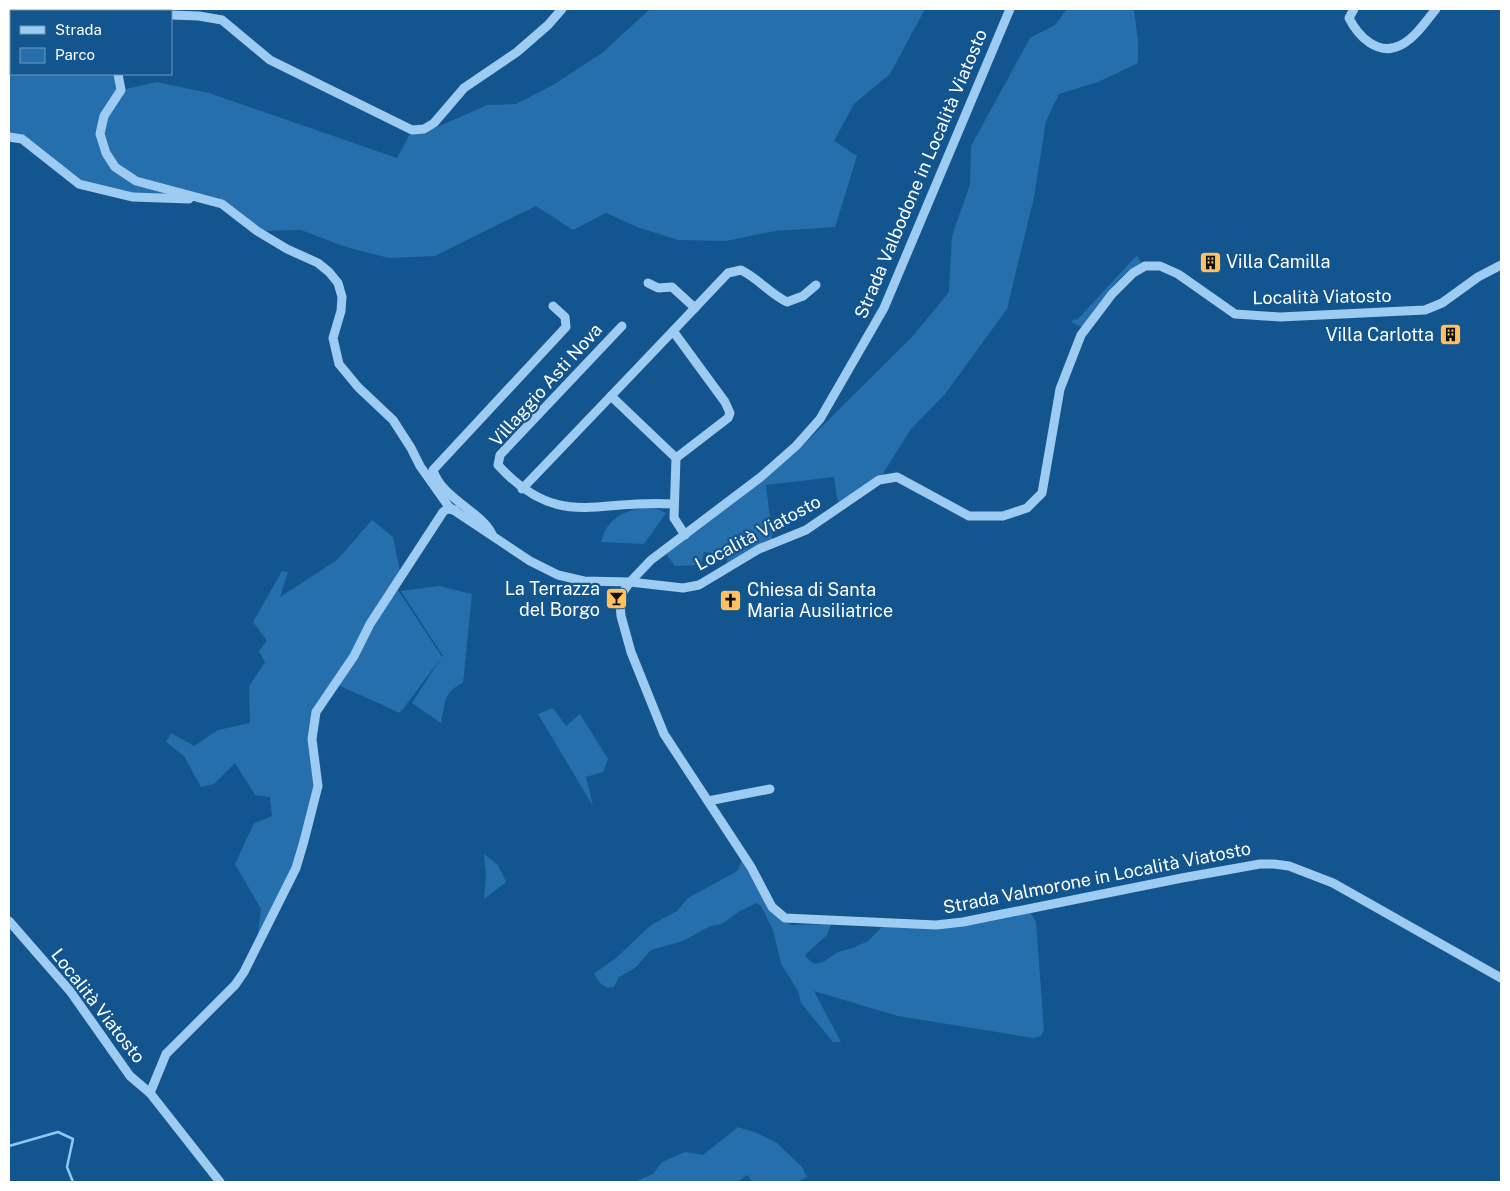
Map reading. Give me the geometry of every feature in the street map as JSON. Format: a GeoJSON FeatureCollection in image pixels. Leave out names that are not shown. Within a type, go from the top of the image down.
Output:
{"type":"FeatureCollection","features":[{"type":"Feature","properties":{"kind":"street"},"geometry":{"type":"LineString","coordinates":[[172,15],[199,16],[222,20],[270,60],[412,130],[424,128],[434,123],[464,88],[517,52],[548,25],[562,9]]}},
{"type":"Feature","properties":{"kind":"street","name":"Strada Valbodone in Località Viatosto"},"geometry":{"type":"LineString","coordinates":[[630,582],[651,560],[784,457],[820,419],[884,308],[1010,9]]}},
{"type":"Feature","properties":{"kind":"street"},"geometry":{"type":"LineString","coordinates":[[1354,9],[1349,18],[1361,35],[1371,44],[1382,48],[1393,48],[1402,45],[1436,9]]}},
{"type":"Feature","properties":{"kind":"street"},"geometry":{"type":"LineString","coordinates":[[118,75],[121,90],[107,110],[100,134],[106,153],[121,173],[136,181],[222,204],[257,231],[286,249],[318,263],[334,278],[342,297],[341,311],[333,338],[339,364],[358,387],[394,420],[431,482],[450,507],[494,539],[530,561],[563,577],[584,581],[630,582]]}},
{"type":"Feature","properties":{"kind":"street"},"geometry":{"type":"LineString","coordinates":[[9,137],[22,139],[79,184],[133,197],[194,198]]}},
{"type":"Feature","properties":{"kind":"street","name":"Località Viatosto"},"geometry":{"type":"LineString","coordinates":[[630,582],[683,588],[699,585],[760,549],[806,530],[879,480],[897,477],[925,490],[969,516],[1003,516],[1027,508],[1042,493],[1060,390],[1081,335],[1112,294],[1133,272],[1145,266],[1160,266],[1178,274],[1235,314],[1280,317],[1425,310],[1442,303],[1478,277],[1501,265]]}},
{"type":"Feature","properties":{"kind":"street"},"geometry":{"type":"LineString","coordinates":[[522,489],[728,273],[741,270],[753,276],[771,294],[787,302],[803,296],[816,286]]}},
{"type":"Feature","properties":{"kind":"street"},"geometry":{"type":"LineString","coordinates":[[648,283],[658,288],[672,287],[695,308]]}},
{"type":"Feature","properties":{"kind":"street"},"geometry":{"type":"LineString","coordinates":[[494,539],[486,526],[448,491],[433,470],[566,327],[565,317],[553,306]]}},
{"type":"Feature","properties":{"kind":"street","name":"Villaggio Asti Nova"},"geometry":{"type":"LineString","coordinates":[[622,326],[500,455],[498,465],[522,489],[564,507],[593,509],[646,502],[673,504]]}},
{"type":"Feature","properties":{"kind":"street"},"geometry":{"type":"LineString","coordinates":[[673,331],[725,402],[730,414],[728,418],[676,458],[674,518],[685,535]]}},
{"type":"Feature","properties":{"kind":"street"},"geometry":{"type":"LineString","coordinates":[[610,396],[676,458]]}},
{"type":"Feature","properties":{"kind":"street"},"geometry":{"type":"LineString","coordinates":[[150,1093],[166,1054],[235,985],[244,972],[296,868],[318,786],[312,739],[316,712],[354,656],[370,624],[444,512],[455,510]]}},
{"type":"Feature","properties":{"kind":"street","name":"Strada Valmorone in Località Viatosto"},"geometry":{"type":"LineString","coordinates":[[630,582],[623,592],[620,604],[621,616],[632,652],[664,734],[751,867],[772,907],[785,918],[936,925],[963,922],[1182,878],[1260,864],[1274,864],[1289,866],[1333,883],[1501,978]]}},
{"type":"Feature","properties":{"kind":"street"},"geometry":{"type":"LineString","coordinates":[[708,801],[770,789]]}},
{"type":"Feature","properties":{"kind":"street","name":"Località Viatosto"},"geometry":{"type":"LineString","coordinates":[[9,921],[70,991],[130,1076],[150,1093],[220,1182]]}},
{"type":"Feature","properties":{"kind":"green space"},"geometry":{"type":"Polygon","coordinates":[[[650,9],[925,9],[890,74],[854,104],[834,141],[857,156],[835,227],[775,231],[726,241],[678,240],[637,227],[606,213],[573,230],[536,206],[435,256],[389,258],[346,247],[301,230],[257,231],[222,204],[203,199],[135,197],[79,184],[23,139],[9,137],[9,54],[10,75],[118,75],[121,90],[157,82],[209,93],[397,158],[412,130],[435,128],[487,105],[516,104],[553,85],[602,53],[650,9]]]}},
{"type":"Feature","properties":{"kind":"green space"},"geometry":{"type":"Polygon","coordinates":[[[1067,9],[1134,9],[1138,42],[1138,63],[1098,82],[1059,94],[1046,121],[1034,197],[1007,309],[945,394],[911,429],[879,480],[841,506],[837,498],[834,477],[766,485],[773,544],[726,567],[728,555],[704,552],[701,565],[675,566],[666,554],[798,450],[912,337],[949,292],[952,236],[970,184],[971,146],[1030,38],[1055,25],[1067,9]]]}},
{"type":"Feature","properties":{"kind":"green space"},"geometry":{"type":"Polygon","coordinates":[[[1137,255],[1141,263],[1132,268],[1116,283],[1082,327],[1071,322],[1075,319],[1077,320],[1137,255]]]}},
{"type":"Feature","properties":{"kind":"green space"},"geometry":{"type":"Polygon","coordinates":[[[653,507],[666,513],[644,544],[601,542],[608,526],[620,515],[636,509],[653,507]]]}},
{"type":"Feature","properties":{"kind":"green space"},"geometry":{"type":"Polygon","coordinates":[[[372,520],[393,537],[401,576],[398,590],[442,657],[401,591],[439,586],[472,594],[463,683],[448,695],[441,723],[412,703],[441,658],[400,713],[336,684],[313,721],[318,772],[304,841],[256,949],[261,909],[235,864],[254,823],[272,816],[270,797],[255,795],[235,763],[214,784],[201,787],[184,756],[166,742],[171,733],[194,746],[218,730],[250,723],[249,686],[265,662],[259,651],[267,641],[253,622],[282,571],[288,572],[280,597],[337,560],[372,520]]]}},
{"type":"Feature","properties":{"kind":"green space"},"geometry":{"type":"Polygon","coordinates":[[[553,708],[566,726],[580,714],[608,759],[603,772],[586,777],[593,806],[538,714],[553,708]]]}},
{"type":"Feature","properties":{"kind":"green space"},"geometry":{"type":"Polygon","coordinates":[[[484,854],[498,865],[506,882],[484,899],[486,876],[484,854]]]}},
{"type":"Feature","properties":{"kind":"green space"},"geometry":{"type":"Polygon","coordinates":[[[742,859],[776,912],[791,925],[831,924],[827,935],[806,954],[806,957],[814,964],[823,962],[838,952],[868,941],[886,923],[937,925],[1028,908],[1036,922],[1044,1030],[1041,1036],[1033,1038],[898,1016],[814,991],[841,1042],[833,1042],[801,1003],[798,991],[781,964],[773,930],[761,906],[757,903],[738,912],[722,924],[710,926],[683,941],[651,950],[635,968],[619,977],[614,987],[608,988],[600,983],[594,974],[596,972],[616,958],[651,925],[677,911],[688,898],[738,870],[742,859]]]}},
{"type":"Feature","properties":{"kind":"green space"},"geometry":{"type":"Polygon","coordinates":[[[738,1127],[757,1133],[777,1143],[802,1167],[807,1177],[798,1182],[753,1182],[747,1175],[737,1182],[634,1182],[653,1174],[662,1162],[685,1152],[703,1155],[738,1127]]]}},
{"type":"Feature","properties":{"kind":"waterway"},"geometry":{"type":"LineString","coordinates":[[9,1146],[58,1132],[73,1139],[67,1167],[73,1182]]}},
{"type":"Feature","properties":{"kind":"place","name":"Villa Camilla"},"geometry":{"type":"Point","coordinates":[1210,262]}},
{"type":"Feature","properties":{"kind":"place","name":"Villa Carlotta"},"geometry":{"type":"Point","coordinates":[1450,335]}},
{"type":"Feature","properties":{"kind":"place","name":"La Terrazza del Borgo"},"geometry":{"type":"Point","coordinates":[616,599]}},
{"type":"Feature","properties":{"kind":"place","name":"Chiesa di Santa Maria Ausiliatrice"},"geometry":{"type":"Point","coordinates":[731,600]}}]}
